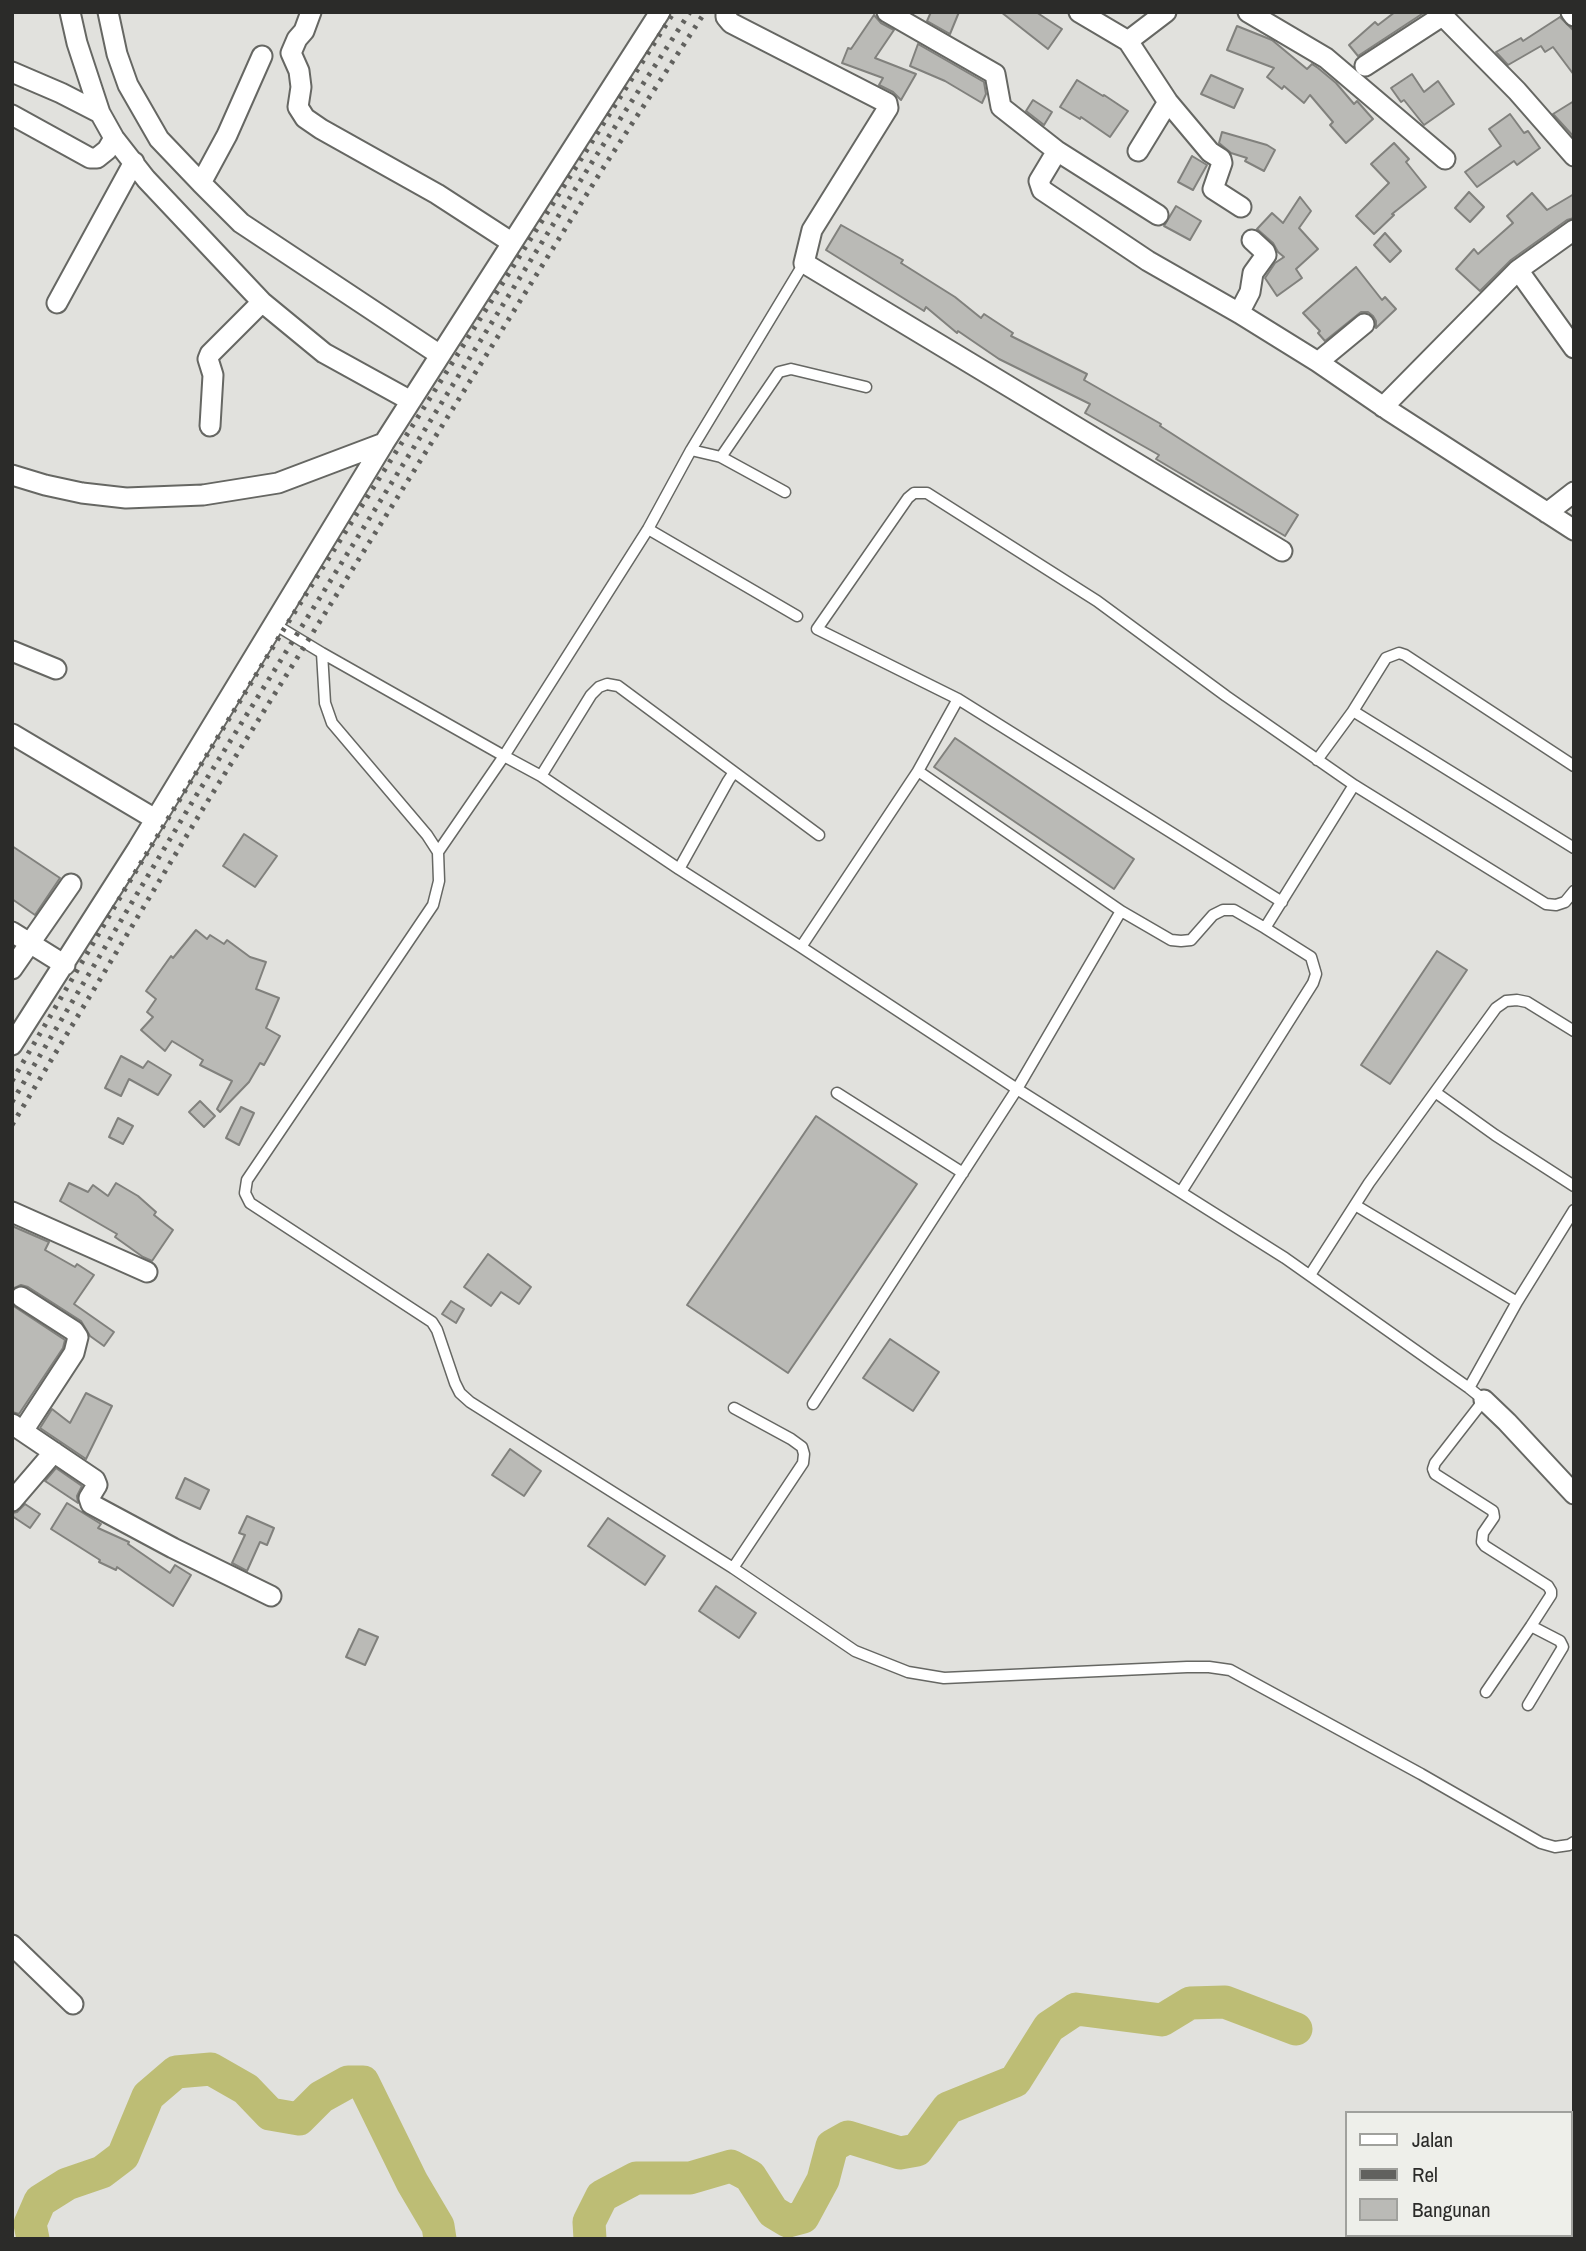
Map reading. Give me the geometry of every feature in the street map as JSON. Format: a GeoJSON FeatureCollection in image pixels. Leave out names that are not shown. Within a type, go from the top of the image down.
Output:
{"type":"FeatureCollection","features":[{"type":"Feature","properties":{"kind":"street"},"geometry":{"type":"LineString","coordinates":[[70,12],[100,113],[114,138],[146,179],[262,302],[324,353],[411,401]]}},
{"type":"Feature","properties":{"kind":"street"},"geometry":{"type":"LineString","coordinates":[[108,12],[117,54],[128,85],[159,139],[201,183],[241,223],[440,355]]}},
{"type":"Feature","properties":{"kind":"street"},"geometry":{"type":"LineString","coordinates":[[311,12],[304,31],[291,52],[299,71],[301,87],[298,107],[305,118],[437,194],[511,242]]}},
{"type":"Feature","properties":{"kind":"street"},"geometry":{"type":"LineString","coordinates":[[12,1045],[65,965],[384,443],[660,12]]}},
{"type":"Feature","properties":{"kind":"street"},"geometry":{"type":"LineString","coordinates":[[726,12],[731,23],[887,103],[888,108],[812,230],[804,263],[1282,551]]}},
{"type":"Feature","properties":{"kind":"street"},"geometry":{"type":"LineString","coordinates":[[887,12],[995,74],[1001,107],[1058,151],[1158,215]]}},
{"type":"Feature","properties":{"kind":"street"},"geometry":{"type":"LineString","coordinates":[[1079,12],[1128,41],[1168,102],[1210,152],[1222,161],[1213,189],[1241,207]]}},
{"type":"Feature","properties":{"kind":"street"},"geometry":{"type":"LineString","coordinates":[[1128,41],[1166,12]]}},
{"type":"Feature","properties":{"kind":"street"},"geometry":{"type":"LineString","coordinates":[[1248,12],[1326,58],[1445,159]]}},
{"type":"Feature","properties":{"kind":"street"},"geometry":{"type":"LineString","coordinates":[[1365,66],[1441,14],[1517,91],[1574,156]]}},
{"type":"Feature","properties":{"kind":"street"},"geometry":{"type":"LineString","coordinates":[[201,183],[227,135],[262,56]]}},
{"type":"Feature","properties":{"kind":"street"},"geometry":{"type":"LineString","coordinates":[[12,72],[100,113]]}},
{"type":"Feature","properties":{"kind":"street"},"geometry":{"type":"LineString","coordinates":[[1138,151],[1168,102]]}},
{"type":"Feature","properties":{"kind":"street"},"geometry":{"type":"LineString","coordinates":[[12,115],[90,158],[97,158],[114,138]]}},
{"type":"Feature","properties":{"kind":"street"},"geometry":{"type":"LineString","coordinates":[[1058,151],[1039,181],[1042,190],[1148,261],[1318,362],[1574,530]]}},
{"type":"Feature","properties":{"kind":"street"},"geometry":{"type":"LineString","coordinates":[[57,303],[134,162]]}},
{"type":"Feature","properties":{"kind":"street"},"geometry":{"type":"LineString","coordinates":[[1383,407],[1518,270],[1574,230]]}},
{"type":"Feature","properties":{"kind":"street"},"geometry":{"type":"LineString","coordinates":[[1239,313],[1250,292],[1253,274],[1266,255],[1252,240]]}},
{"type":"Feature","properties":{"kind":"street"},"geometry":{"type":"LineString","coordinates":[[1518,270],[1574,348]]}},
{"type":"Feature","properties":{"kind":"street"},"geometry":{"type":"LineString","coordinates":[[210,426],[213,375],[208,359],[210,354],[262,302]]}},
{"type":"Feature","properties":{"kind":"street"},"geometry":{"type":"LineString","coordinates":[[1318,362],[1364,324]]}},
{"type":"Feature","properties":{"kind":"street"},"geometry":{"type":"LineString","coordinates":[[12,475],[82,493],[126,498],[202,495],[278,483],[384,443]]}},
{"type":"Feature","properties":{"kind":"street"},"geometry":{"type":"LineString","coordinates":[[1547,513],[1574,492]]}},
{"type":"Feature","properties":{"kind":"street"},"geometry":{"type":"LineString","coordinates":[[12,651],[56,669]]}},
{"type":"Feature","properties":{"kind":"street"},"geometry":{"type":"LineString","coordinates":[[12,734],[155,819]]}},
{"type":"Feature","properties":{"kind":"street"},"geometry":{"type":"LineString","coordinates":[[12,969],[71,884]]}},
{"type":"Feature","properties":{"kind":"street"},"geometry":{"type":"LineString","coordinates":[[12,932],[65,965]]}},
{"type":"Feature","properties":{"kind":"street"},"geometry":{"type":"LineString","coordinates":[[12,1212],[147,1272]]}},
{"type":"Feature","properties":{"kind":"street"},"geometry":{"type":"LineString","coordinates":[[21,1297],[74,1331],[78,1337],[75,1353],[18,1427],[95,1480],[97,1485],[89,1498],[91,1504],[271,1596]]}},
{"type":"Feature","properties":{"kind":"street"},"geometry":{"type":"LineString","coordinates":[[1476,1394],[1507,1422],[1574,1494]]}},
{"type":"Feature","properties":{"kind":"street"},"geometry":{"type":"LineString","coordinates":[[12,1501],[54,1452]]}},
{"type":"Feature","properties":{"kind":"street"},"geometry":{"type":"LineString","coordinates":[[12,1945],[73,2004]]}},
{"type":"Feature","properties":{"kind":"lane"},"geometry":{"type":"LineString","coordinates":[[438,852],[504,756],[648,529],[691,450],[804,263]]}},
{"type":"Feature","properties":{"kind":"lane"},"geometry":{"type":"LineString","coordinates":[[721,457],[779,372],[791,369],[866,387]]}},
{"type":"Feature","properties":{"kind":"lane"},"geometry":{"type":"LineString","coordinates":[[691,450],[721,457],[785,492]]}},
{"type":"Feature","properties":{"kind":"lane"},"geometry":{"type":"LineString","coordinates":[[1282,902],[958,699],[817,629],[908,498],[914,494],[927,494],[1097,601],[1354,785],[1546,904],[1565,902],[1574,891]]}},
{"type":"Feature","properties":{"kind":"lane"},"geometry":{"type":"LineString","coordinates":[[648,529],[797,616]]}},
{"type":"Feature","properties":{"kind":"lane"},"geometry":{"type":"LineString","coordinates":[[274,624],[541,776],[1017,1089],[1310,1275],[1476,1394]]}},
{"type":"Feature","properties":{"kind":"lane"},"geometry":{"type":"LineString","coordinates":[[322,653],[325,703],[332,723],[427,835],[438,852],[439,881],[433,905],[247,1180],[245,1193],[250,1203],[432,1322],[455,1383],[460,1393],[470,1402],[733,1567],[855,1651],[908,1672],[944,1678],[1187,1667],[1230,1670],[1541,1843],[1555,1847],[1574,1842]]}},
{"type":"Feature","properties":{"kind":"lane"},"geometry":{"type":"LineString","coordinates":[[1317,760],[1353,711],[1386,658],[1399,653],[1574,766]]}},
{"type":"Feature","properties":{"kind":"lane"},"geometry":{"type":"LineString","coordinates":[[541,776],[592,695],[599,687],[607,684],[618,686],[819,835]]}},
{"type":"Feature","properties":{"kind":"lane"},"geometry":{"type":"LineString","coordinates":[[801,947],[918,771],[958,699]]}},
{"type":"Feature","properties":{"kind":"lane"},"geometry":{"type":"LineString","coordinates":[[1353,711],[1574,848]]}},
{"type":"Feature","properties":{"kind":"lane"},"geometry":{"type":"LineString","coordinates":[[918,771],[1121,911],[1171,940],[1191,940],[1213,915],[1223,910],[1234,910],[1311,957],[1316,974],[1313,983],[1181,1192]]}},
{"type":"Feature","properties":{"kind":"lane"},"geometry":{"type":"LineString","coordinates":[[679,869],[734,772]]}},
{"type":"Feature","properties":{"kind":"lane"},"geometry":{"type":"LineString","coordinates":[[1265,928],[1354,785]]}},
{"type":"Feature","properties":{"kind":"lane"},"geometry":{"type":"LineString","coordinates":[[813,1404],[1017,1089],[1121,911]]}},
{"type":"Feature","properties":{"kind":"lane"},"geometry":{"type":"LineString","coordinates":[[1310,1275],[1354,1205],[1496,1008],[1506,1001],[1527,1002],[1574,1031]]}},
{"type":"Feature","properties":{"kind":"lane"},"geometry":{"type":"LineString","coordinates":[[1435,1092],[1574,1186]]}},
{"type":"Feature","properties":{"kind":"lane"},"geometry":{"type":"LineString","coordinates":[[837,1093],[962,1173]]}},
{"type":"Feature","properties":{"kind":"lane"},"geometry":{"type":"LineString","coordinates":[[1354,1205],[1517,1302]]}},
{"type":"Feature","properties":{"kind":"lane"},"geometry":{"type":"LineString","coordinates":[[1486,1692],[1551,1595],[1550,1589],[1485,1546],[1482,1542],[1483,1533],[1493,1517],[1493,1511],[1435,1474],[1433,1469],[1476,1394],[1517,1302],[1574,1210]]}},
{"type":"Feature","properties":{"kind":"lane"},"geometry":{"type":"LineString","coordinates":[[733,1567],[803,1463],[804,1454],[802,1447],[791,1439],[734,1408]]}},
{"type":"Feature","properties":{"kind":"lane"},"geometry":{"type":"LineString","coordinates":[[1528,1704],[1563,1647],[1560,1641],[1531,1626]]}},
{"type":"Feature","properties":{"kind":"building"},"geometry":{"type":"Polygon","coordinates":[[[931,12],[959,12],[950,34],[927,21],[931,12]]]}},
{"type":"Feature","properties":{"kind":"building"},"geometry":{"type":"Polygon","coordinates":[[[1001,12],[1036,12],[1062,29],[1048,49],[1001,12]]]}},
{"type":"Feature","properties":{"kind":"building"},"geometry":{"type":"Polygon","coordinates":[[[1395,12],[1425,12],[1358,56],[1349,45],[1375,22],[1378,25],[1395,12]]]}},
{"type":"Feature","properties":{"kind":"building"},"geometry":{"type":"Polygon","coordinates":[[[874,15],[881,23],[894,30],[875,58],[916,74],[901,100],[893,92],[879,85],[883,78],[842,63],[848,48],[851,49],[874,15]]]}},
{"type":"Feature","properties":{"kind":"building"},"geometry":{"type":"Polygon","coordinates":[[[1560,17],[1574,31],[1574,75],[1553,47],[1545,52],[1541,46],[1508,65],[1496,52],[1521,38],[1523,41],[1560,17]]]}},
{"type":"Feature","properties":{"kind":"building"},"geometry":{"type":"Polygon","coordinates":[[[1237,26],[1272,40],[1307,69],[1312,64],[1318,68],[1336,83],[1354,104],[1357,101],[1373,119],[1346,143],[1330,125],[1333,122],[1310,95],[1304,103],[1284,86],[1282,89],[1267,77],[1274,68],[1227,50],[1237,26]]]}},
{"type":"Feature","properties":{"kind":"building"},"geometry":{"type":"Polygon","coordinates":[[[918,44],[984,82],[986,94],[982,103],[945,81],[910,66],[918,44]]]}},
{"type":"Feature","properties":{"kind":"building"},"geometry":{"type":"Polygon","coordinates":[[[1412,74],[1424,92],[1438,81],[1454,104],[1424,125],[1391,88],[1412,74]]]}},
{"type":"Feature","properties":{"kind":"building"},"geometry":{"type":"Polygon","coordinates":[[[1211,75],[1243,89],[1234,108],[1201,94],[1211,75]]]}},
{"type":"Feature","properties":{"kind":"building"},"geometry":{"type":"Polygon","coordinates":[[[1077,80],[1128,111],[1110,137],[1081,117],[1080,119],[1060,107],[1077,80]]]}},
{"type":"Feature","properties":{"kind":"building"},"geometry":{"type":"Polygon","coordinates":[[[1033,100],[1052,112],[1044,125],[1026,111],[1033,100]]]}},
{"type":"Feature","properties":{"kind":"building"},"geometry":{"type":"Polygon","coordinates":[[[1574,101],[1574,137],[1553,114],[1574,101]]]}},
{"type":"Feature","properties":{"kind":"building"},"geometry":{"type":"Polygon","coordinates":[[[1510,114],[1524,133],[1528,131],[1540,148],[1517,165],[1514,161],[1477,187],[1465,172],[1501,146],[1489,129],[1510,114]]]}},
{"type":"Feature","properties":{"kind":"building"},"geometry":{"type":"Polygon","coordinates":[[[1222,132],[1267,145],[1275,150],[1264,171],[1245,161],[1247,158],[1231,153],[1219,143],[1222,132]]]}},
{"type":"Feature","properties":{"kind":"building"},"geometry":{"type":"Polygon","coordinates":[[[1394,143],[1409,159],[1406,162],[1426,187],[1392,214],[1394,215],[1374,234],[1356,216],[1389,183],[1371,164],[1394,143]]]}},
{"type":"Feature","properties":{"kind":"building"},"geometry":{"type":"Polygon","coordinates":[[[1192,156],[1207,165],[1193,190],[1178,182],[1192,156]]]}},
{"type":"Feature","properties":{"kind":"building"},"geometry":{"type":"Polygon","coordinates":[[[1469,192],[1484,207],[1470,222],[1455,208],[1469,192]]]}},
{"type":"Feature","properties":{"kind":"building"},"geometry":{"type":"Polygon","coordinates":[[[1532,193],[1547,210],[1574,194],[1574,218],[1567,220],[1511,260],[1480,291],[1456,269],[1474,249],[1478,254],[1513,223],[1507,216],[1532,193]]]}},
{"type":"Feature","properties":{"kind":"building"},"geometry":{"type":"Polygon","coordinates":[[[1300,197],[1311,211],[1299,228],[1318,249],[1296,269],[1302,278],[1277,296],[1265,278],[1275,263],[1284,257],[1257,229],[1272,213],[1283,223],[1300,197]]]}},
{"type":"Feature","properties":{"kind":"building"},"geometry":{"type":"Polygon","coordinates":[[[1176,206],[1201,221],[1190,240],[1164,226],[1176,206]]]}},
{"type":"Feature","properties":{"kind":"building"},"geometry":{"type":"Polygon","coordinates":[[[841,225],[903,260],[901,263],[955,297],[981,318],[984,314],[1013,333],[1011,336],[1087,374],[1084,380],[1161,424],[1160,426],[1298,515],[1285,536],[1156,459],[1159,455],[1085,413],[1090,404],[999,359],[958,331],[957,333],[926,307],[924,311],[826,250],[841,225]]]}},
{"type":"Feature","properties":{"kind":"building"},"geometry":{"type":"Polygon","coordinates":[[[1385,233],[1401,251],[1390,262],[1374,245],[1385,233]]]}},
{"type":"Feature","properties":{"kind":"building"},"geometry":{"type":"Polygon","coordinates":[[[1356,267],[1382,300],[1385,297],[1396,309],[1376,328],[1373,316],[1368,312],[1361,312],[1325,341],[1318,333],[1320,331],[1303,313],[1356,267]]]}},
{"type":"Feature","properties":{"kind":"building"},"geometry":{"type":"Polygon","coordinates":[[[955,738],[1134,859],[1114,889],[934,767],[955,738]]]}},
{"type":"Feature","properties":{"kind":"building"},"geometry":{"type":"Polygon","coordinates":[[[244,834],[277,856],[255,887],[223,866],[244,834]]]}},
{"type":"Feature","properties":{"kind":"building"},"geometry":{"type":"Polygon","coordinates":[[[12,846],[60,878],[35,915],[12,899],[12,846]]]}},
{"type":"Feature","properties":{"kind":"building"},"geometry":{"type":"Polygon","coordinates":[[[196,930],[207,939],[210,935],[224,944],[227,940],[250,957],[266,962],[256,989],[279,998],[266,1028],[280,1036],[264,1065],[260,1063],[249,1082],[220,1112],[217,1109],[232,1081],[200,1065],[203,1060],[172,1041],[165,1051],[141,1030],[153,1017],[147,1012],[156,999],[146,991],[171,956],[173,958],[196,930]]]}},
{"type":"Feature","properties":{"kind":"building"},"geometry":{"type":"Polygon","coordinates":[[[1437,951],[1467,970],[1390,1084],[1361,1065],[1437,951]]]}},
{"type":"Feature","properties":{"kind":"building"},"geometry":{"type":"Polygon","coordinates":[[[121,1056],[143,1068],[148,1061],[171,1075],[158,1095],[129,1079],[121,1096],[105,1088],[121,1056]]]}},
{"type":"Feature","properties":{"kind":"building"},"geometry":{"type":"Polygon","coordinates":[[[200,1101],[215,1116],[204,1127],[189,1112],[200,1101]]]}},
{"type":"Feature","properties":{"kind":"building"},"geometry":{"type":"Polygon","coordinates":[[[241,1107],[254,1113],[239,1145],[226,1138],[241,1107]]]}},
{"type":"Feature","properties":{"kind":"building"},"geometry":{"type":"Polygon","coordinates":[[[816,1116],[917,1184],[788,1373],[687,1305],[816,1116]]]}},
{"type":"Feature","properties":{"kind":"building"},"geometry":{"type":"Polygon","coordinates":[[[118,1118],[133,1126],[123,1144],[109,1137],[118,1118]]]}},
{"type":"Feature","properties":{"kind":"building"},"geometry":{"type":"Polygon","coordinates":[[[69,1183],[88,1192],[93,1185],[108,1196],[116,1183],[138,1196],[156,1212],[154,1215],[173,1230],[152,1261],[143,1257],[115,1237],[117,1234],[60,1201],[69,1183]]]}},
{"type":"Feature","properties":{"kind":"building"},"geometry":{"type":"Polygon","coordinates":[[[12,1226],[49,1242],[45,1250],[94,1275],[74,1304],[114,1332],[104,1346],[90,1336],[81,1321],[28,1287],[21,1285],[12,1289],[12,1226]]]}},
{"type":"Feature","properties":{"kind":"building"},"geometry":{"type":"Polygon","coordinates":[[[488,1254],[531,1287],[519,1304],[501,1292],[491,1306],[464,1287],[488,1254]]]}},
{"type":"Feature","properties":{"kind":"building"},"geometry":{"type":"Polygon","coordinates":[[[451,1301],[464,1309],[456,1323],[442,1314],[451,1301]]]}},
{"type":"Feature","properties":{"kind":"building"},"geometry":{"type":"Polygon","coordinates":[[[12,1305],[65,1340],[63,1348],[19,1414],[12,1412],[12,1305]]]}},
{"type":"Feature","properties":{"kind":"building"},"geometry":{"type":"Polygon","coordinates":[[[890,1339],[939,1372],[913,1411],[863,1378],[890,1339]]]}},
{"type":"Feature","properties":{"kind":"building"},"geometry":{"type":"Polygon","coordinates":[[[86,1393],[112,1406],[86,1459],[40,1428],[52,1409],[70,1423],[86,1393]]]}},
{"type":"Feature","properties":{"kind":"building"},"geometry":{"type":"Polygon","coordinates":[[[510,1449],[541,1471],[524,1496],[492,1475],[510,1449]]]}},
{"type":"Feature","properties":{"kind":"building"},"geometry":{"type":"Polygon","coordinates":[[[56,1468],[82,1486],[77,1496],[78,1503],[45,1481],[56,1468]]]}},
{"type":"Feature","properties":{"kind":"building"},"geometry":{"type":"Polygon","coordinates":[[[185,1478],[209,1490],[200,1509],[176,1498],[185,1478]]]}},
{"type":"Feature","properties":{"kind":"building"},"geometry":{"type":"Polygon","coordinates":[[[67,1503],[101,1524],[98,1528],[129,1542],[128,1544],[170,1573],[175,1565],[191,1575],[173,1606],[117,1567],[116,1570],[99,1562],[100,1560],[51,1529],[67,1503]]]}},
{"type":"Feature","properties":{"kind":"building"},"geometry":{"type":"Polygon","coordinates":[[[25,1504],[40,1514],[30,1528],[12,1516],[12,1513],[25,1504]]]}},
{"type":"Feature","properties":{"kind":"building"},"geometry":{"type":"Polygon","coordinates":[[[247,1516],[274,1528],[267,1545],[260,1542],[247,1571],[232,1563],[245,1535],[239,1533],[247,1516]]]}},
{"type":"Feature","properties":{"kind":"building"},"geometry":{"type":"Polygon","coordinates":[[[608,1518],[665,1556],[645,1585],[588,1546],[608,1518]]]}},
{"type":"Feature","properties":{"kind":"building"},"geometry":{"type":"Polygon","coordinates":[[[716,1586],[756,1613],[739,1638],[699,1611],[716,1586]]]}},
{"type":"Feature","properties":{"kind":"building"},"geometry":{"type":"Polygon","coordinates":[[[359,1629],[378,1637],[365,1665],[346,1657],[359,1629]]]}},
{"type":"Feature","properties":{"kind":"waterway"},"geometry":{"type":"LineString","coordinates":[[590,2239],[589,2222],[602,2196],[636,2178],[690,2178],[731,2166],[750,2176],[773,2212],[788,2221],[803,2217],[823,2180],[832,2146],[848,2137],[900,2153],[917,2150],[948,2108],[1015,2081],[1049,2027],[1076,2009],[1162,2020],[1190,2003],[1225,2002],[1296,2029]]}},
{"type":"Feature","properties":{"kind":"waterway"},"geometry":{"type":"LineString","coordinates":[[33,2239],[30,2224],[40,2201],[67,2184],[102,2172],[123,2156],[148,2096],[176,2072],[211,2069],[246,2089],[270,2114],[299,2119],[321,2097],[348,2082],[363,2082],[412,2182],[438,2226],[440,2239]]}},
{"type":"Feature","properties":{"kind":"railway"},"geometry":{"type":"LineString","coordinates":[[12,1081],[128,884],[284,629],[674,12]]}},
{"type":"Feature","properties":{"kind":"railway"},"geometry":{"type":"LineString","coordinates":[[12,1102],[194,799],[594,159],[690,12]]}},
{"type":"Feature","properties":{"kind":"railway"},"geometry":{"type":"LineString","coordinates":[[12,1125],[204,807],[605,165],[705,12]]}}]}
